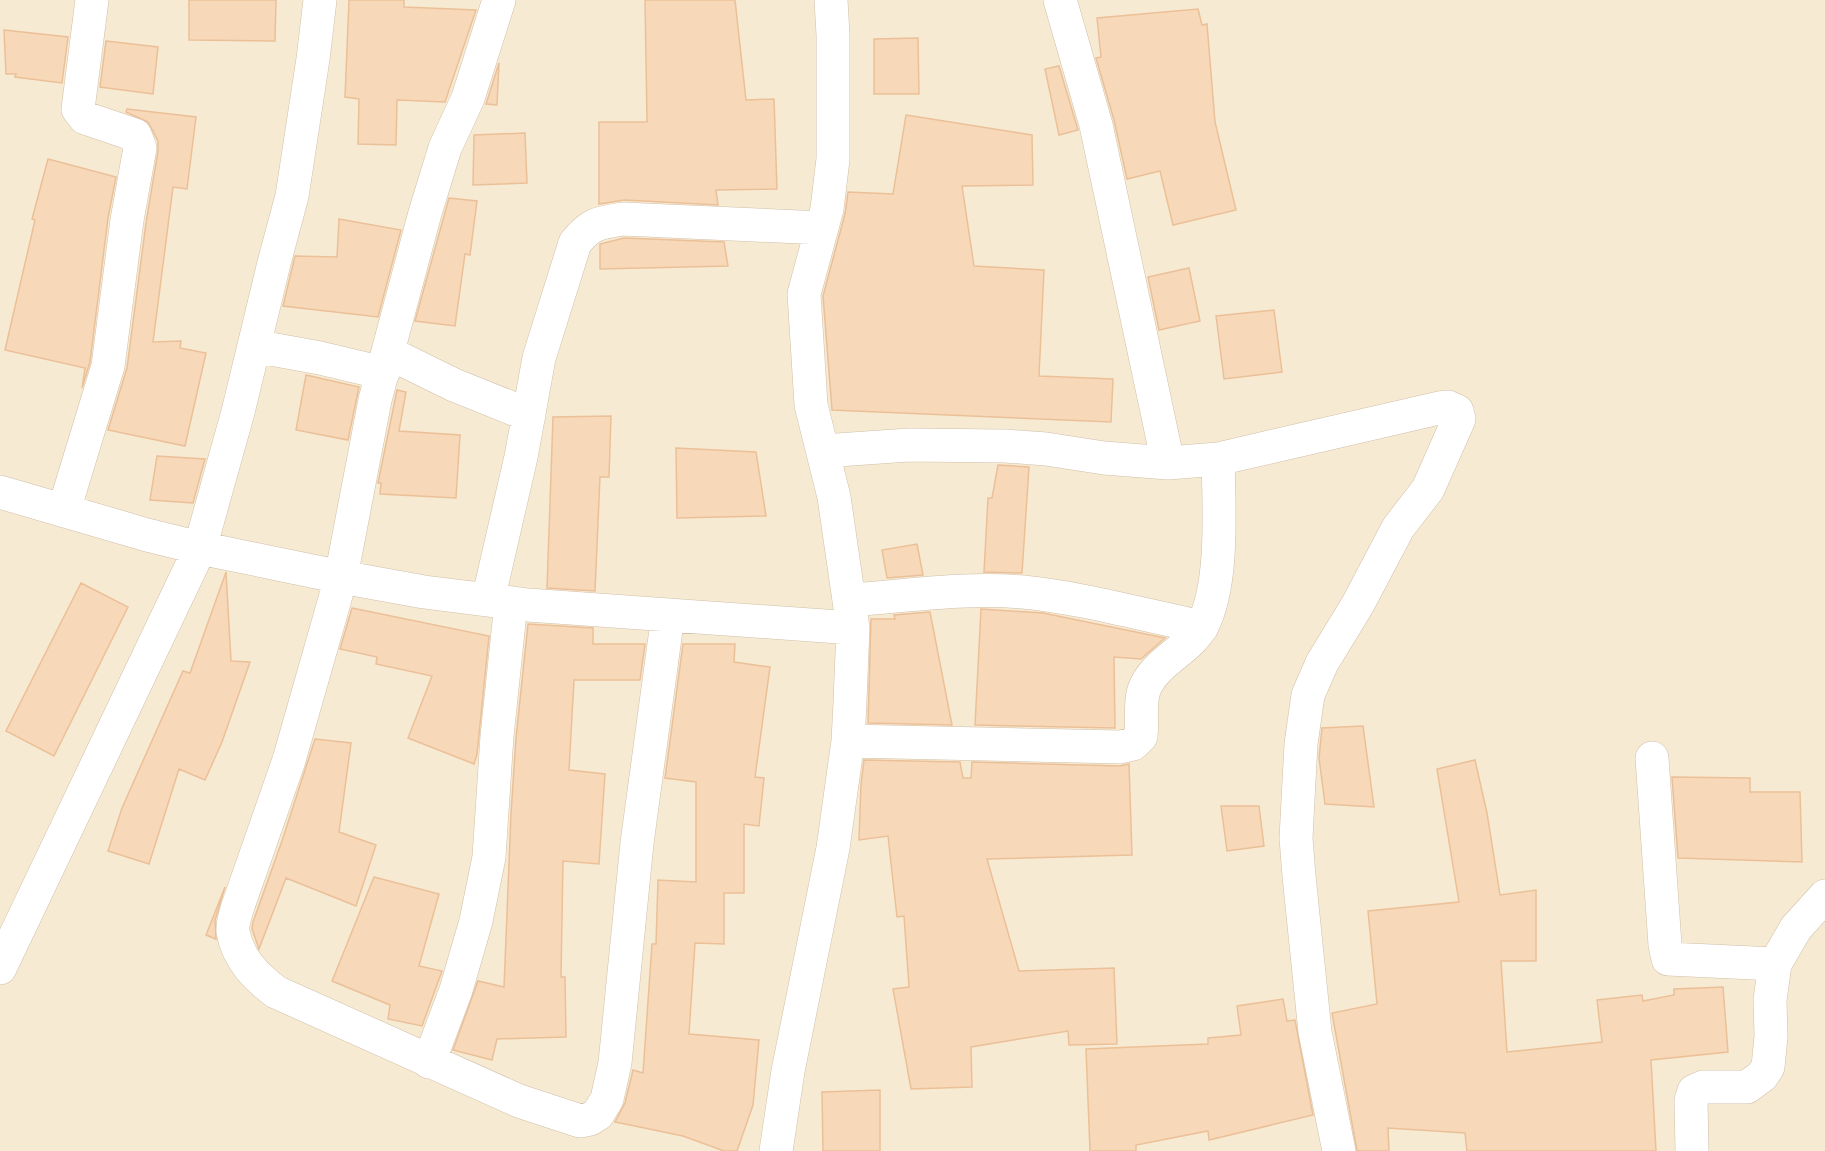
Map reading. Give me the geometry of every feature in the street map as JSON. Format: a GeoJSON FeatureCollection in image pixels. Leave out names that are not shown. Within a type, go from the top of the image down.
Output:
{"type":"FeatureCollection","features":[{"type":"Feature","properties":{"kind":"street"},"geometry":{"type":"LineString","coordinates":[[64,510],[108,366],[127,220],[140,148],[135,135],[85,118],[78,109],[92,0]]}},
{"type":"Feature","properties":{"kind":"street"},"geometry":{"type":"LineString","coordinates":[[0,968],[200,548],[238,412],[292,196],[320,0]]}},
{"type":"Feature","properties":{"kind":"street"},"geometry":{"type":"LineString","coordinates":[[499,0],[468,98],[445,148],[425,213],[373,411],[340,577],[289,760],[237,909],[233,931],[242,957],[255,976],[276,992],[519,1101],[580,1121],[593,1118],[606,1104],[615,1063],[637,843],[668,615]]}},
{"type":"Feature","properties":{"kind":"street"},"geometry":{"type":"LineString","coordinates":[[776,1151],[788,1071],[833,848],[848,741],[851,614],[834,497],[811,405],[804,294],[827,209],[833,159],[831,0]]}},
{"type":"Feature","properties":{"kind":"street"},"geometry":{"type":"LineString","coordinates":[[1059,0],[1096,125],[1168,464]]}},
{"type":"Feature","properties":{"kind":"street"},"geometry":{"type":"LineString","coordinates":[[429,1062],[456,990],[476,921],[489,857],[497,736],[500,602],[539,358],[575,243],[586,229],[595,223],[623,219],[822,228]]}},
{"type":"Feature","properties":{"kind":"street"},"geometry":{"type":"LineString","coordinates":[[254,346],[320,358],[386,363],[454,385],[529,415]]}},
{"type":"Feature","properties":{"kind":"street"},"geometry":{"type":"LineString","coordinates":[[823,451],[909,445],[1005,446],[1168,464],[1218,459],[1439,408],[1456,409],[1459,415],[1428,489],[1398,528],[1350,619],[1322,663],[1308,695],[1301,744],[1296,838],[1315,1032],[1339,1151]]}},
{"type":"Feature","properties":{"kind":"street"},"geometry":{"type":"LineString","coordinates":[[848,741],[1120,747],[1133,744],[1141,736],[1142,703],[1148,684],[1154,674],[1193,638],[1202,627],[1209,610],[1215,583],[1219,521],[1218,459]]}},
{"type":"Feature","properties":{"kind":"street"},"geometry":{"type":"LineString","coordinates":[[0,492],[200,548],[340,577],[424,592],[500,602],[668,615],[851,614],[948,592],[1022,592],[1073,600],[1202,627]]}},
{"type":"Feature","properties":{"kind":"street"},"geometry":{"type":"LineString","coordinates":[[1652,758],[1665,945],[1668,959],[1775,964]]}},
{"type":"Feature","properties":{"kind":"street"},"geometry":{"type":"LineString","coordinates":[[1692,1151],[1691,1100],[1694,1091],[1703,1087],[1747,1087],[1762,1076],[1768,1067],[1771,1036],[1770,1000],[1775,964],[1796,928],[1825,896]]}},
{"type":"Feature","properties":{"kind":"shaded area"},"geometry":{"type":"Polygon","coordinates":[[[0,0],[1825,0],[1825,1151],[0,1151],[0,0]]]}},
{"type":"Feature","properties":{"kind":"building"},"geometry":{"type":"Polygon","coordinates":[[[189,0],[276,0],[275,41],[189,40],[189,0]]]}},
{"type":"Feature","properties":{"kind":"building"},"geometry":{"type":"Polygon","coordinates":[[[349,0],[404,0],[404,7],[476,10],[445,102],[397,100],[396,145],[358,144],[359,99],[345,97],[349,0]]]}},
{"type":"Feature","properties":{"kind":"building"},"geometry":{"type":"Polygon","coordinates":[[[645,0],[735,0],[746,100],[774,99],[777,189],[716,190],[718,205],[624,200],[599,204],[599,122],[647,122],[645,0]]]}},
{"type":"Feature","properties":{"kind":"building"},"geometry":{"type":"Polygon","coordinates":[[[1198,9],[1202,25],[1207,24],[1215,122],[1236,210],[1173,225],[1160,171],[1127,179],[1114,120],[1096,58],[1101,57],[1097,18],[1198,9]]]}},
{"type":"Feature","properties":{"kind":"building"},"geometry":{"type":"Polygon","coordinates":[[[4,30],[68,37],[62,83],[6,74],[4,30]]]}},
{"type":"Feature","properties":{"kind":"building"},"geometry":{"type":"Polygon","coordinates":[[[918,38],[919,94],[874,94],[874,39],[918,38]]]}},
{"type":"Feature","properties":{"kind":"building"},"geometry":{"type":"Polygon","coordinates":[[[106,41],[158,47],[153,94],[100,87],[106,41]]]}},
{"type":"Feature","properties":{"kind":"building"},"geometry":{"type":"Polygon","coordinates":[[[499,63],[497,105],[486,104],[499,63]]]}},
{"type":"Feature","properties":{"kind":"building"},"geometry":{"type":"Polygon","coordinates":[[[1059,66],[1078,130],[1059,135],[1045,69],[1059,66]]]}},
{"type":"Feature","properties":{"kind":"building"},"geometry":{"type":"Polygon","coordinates":[[[127,109],[196,117],[187,189],[173,187],[153,342],[181,341],[180,348],[206,353],[185,446],[108,430],[127,368],[158,151],[158,141],[148,122],[126,112],[127,109]]]}},
{"type":"Feature","properties":{"kind":"building"},"geometry":{"type":"Polygon","coordinates":[[[906,115],[1032,135],[1033,185],[962,186],[974,266],[1044,270],[1039,376],[1113,379],[1111,422],[832,410],[823,296],[845,214],[848,192],[893,194],[906,115]]]}},
{"type":"Feature","properties":{"kind":"building"},"geometry":{"type":"Polygon","coordinates":[[[525,133],[527,183],[473,185],[474,135],[525,133]]]}},
{"type":"Feature","properties":{"kind":"building"},"geometry":{"type":"Polygon","coordinates":[[[48,159],[116,177],[108,218],[90,362],[82,388],[85,368],[5,350],[35,220],[32,219],[48,159]]]}},
{"type":"Feature","properties":{"kind":"building"},"geometry":{"type":"Polygon","coordinates":[[[449,198],[477,201],[470,255],[465,254],[455,326],[415,321],[449,198]]]}},
{"type":"Feature","properties":{"kind":"building"},"geometry":{"type":"Polygon","coordinates":[[[339,219],[401,230],[378,317],[283,306],[295,256],[337,257],[339,219]]]}},
{"type":"Feature","properties":{"kind":"building"},"geometry":{"type":"Polygon","coordinates":[[[624,238],[724,242],[728,266],[600,269],[600,244],[624,238]]]}},
{"type":"Feature","properties":{"kind":"building"},"geometry":{"type":"Polygon","coordinates":[[[1189,268],[1200,321],[1159,330],[1148,277],[1189,268]]]}},
{"type":"Feature","properties":{"kind":"building"},"geometry":{"type":"Polygon","coordinates":[[[1274,310],[1282,372],[1224,379],[1216,316],[1274,310]]]}},
{"type":"Feature","properties":{"kind":"building"},"geometry":{"type":"Polygon","coordinates":[[[306,375],[359,387],[348,440],[296,430],[306,375]]]}},
{"type":"Feature","properties":{"kind":"building"},"geometry":{"type":"Polygon","coordinates":[[[397,390],[406,392],[399,431],[460,435],[456,498],[380,494],[381,483],[378,483],[397,390]]]}},
{"type":"Feature","properties":{"kind":"building"},"geometry":{"type":"Polygon","coordinates":[[[611,416],[609,477],[600,477],[595,591],[547,588],[553,417],[611,416]]]}},
{"type":"Feature","properties":{"kind":"building"},"geometry":{"type":"Polygon","coordinates":[[[676,448],[756,452],[766,516],[677,518],[676,448]]]}},
{"type":"Feature","properties":{"kind":"building"},"geometry":{"type":"Polygon","coordinates":[[[157,456],[205,459],[193,503],[150,500],[157,456]]]}},
{"type":"Feature","properties":{"kind":"building"},"geometry":{"type":"Polygon","coordinates":[[[998,465],[1029,467],[1022,573],[984,572],[988,498],[992,498],[998,465]]]}},
{"type":"Feature","properties":{"kind":"building"},"geometry":{"type":"Polygon","coordinates":[[[917,544],[923,575],[887,578],[882,550],[917,544]]]}},
{"type":"Feature","properties":{"kind":"building"},"geometry":{"type":"Polygon","coordinates":[[[226,572],[231,661],[250,662],[222,742],[205,780],[179,769],[149,864],[108,851],[122,808],[183,671],[190,673],[226,572]]]}},
{"type":"Feature","properties":{"kind":"building"},"geometry":{"type":"Polygon","coordinates":[[[81,583],[128,607],[54,756],[6,731],[81,583]]]}},
{"type":"Feature","properties":{"kind":"building"},"geometry":{"type":"Polygon","coordinates":[[[352,608],[489,636],[477,754],[474,764],[408,738],[432,676],[376,664],[377,657],[340,649],[352,608]]]}},
{"type":"Feature","properties":{"kind":"building"},"geometry":{"type":"Polygon","coordinates":[[[981,609],[1043,613],[1165,638],[1141,659],[1114,657],[1115,728],[975,725],[981,609]]]}},
{"type":"Feature","properties":{"kind":"building"},"geometry":{"type":"Polygon","coordinates":[[[930,612],[952,725],[868,723],[871,619],[895,619],[894,615],[930,612]]]}},
{"type":"Feature","properties":{"kind":"building"},"geometry":{"type":"Polygon","coordinates":[[[528,624],[593,628],[593,644],[645,644],[640,680],[574,680],[569,770],[605,774],[599,864],[563,861],[561,977],[565,977],[566,1037],[497,1039],[492,1060],[453,1050],[478,981],[504,987],[516,738],[528,624]]]}},
{"type":"Feature","properties":{"kind":"building"},"geometry":{"type":"Polygon","coordinates":[[[683,644],[735,644],[734,662],[770,667],[755,777],[764,778],[759,826],[744,824],[744,893],[724,893],[724,944],[695,943],[689,1034],[759,1040],[753,1105],[737,1151],[724,1151],[683,1136],[615,1122],[625,1103],[633,1070],[643,1073],[652,944],[656,944],[658,880],[696,882],[696,782],[665,778],[683,644]]]}},
{"type":"Feature","properties":{"kind":"building"},"geometry":{"type":"Polygon","coordinates":[[[1363,726],[1374,807],[1325,804],[1319,758],[1322,728],[1363,726]]]}},
{"type":"Feature","properties":{"kind":"building"},"geometry":{"type":"Polygon","coordinates":[[[315,739],[351,743],[339,832],[376,845],[356,906],[286,878],[259,949],[252,929],[253,922],[315,739]]]}},
{"type":"Feature","properties":{"kind":"building"},"geometry":{"type":"Polygon","coordinates":[[[864,760],[960,762],[963,778],[971,778],[972,762],[1120,766],[1129,764],[1132,855],[987,859],[1019,971],[1114,968],[1117,1044],[1069,1045],[1068,1031],[971,1047],[972,1087],[911,1089],[893,989],[909,987],[904,916],[897,917],[888,836],[859,840],[864,760]]]}},
{"type":"Feature","properties":{"kind":"building"},"geometry":{"type":"Polygon","coordinates":[[[1475,760],[1487,813],[1500,895],[1536,890],[1536,961],[1501,961],[1507,1052],[1602,1042],[1597,1000],[1642,995],[1643,1001],[1674,995],[1674,989],[1723,987],[1728,1052],[1651,1060],[1656,1151],[1467,1151],[1465,1133],[1388,1128],[1389,1151],[1357,1151],[1332,1013],[1377,1004],[1368,911],[1459,902],[1437,769],[1475,760]]]}},
{"type":"Feature","properties":{"kind":"building"},"geometry":{"type":"Polygon","coordinates":[[[1672,777],[1750,778],[1750,792],[1800,792],[1802,862],[1678,858],[1672,777]]]}},
{"type":"Feature","properties":{"kind":"building"},"geometry":{"type":"Polygon","coordinates":[[[1221,806],[1259,806],[1264,846],[1227,851],[1221,806]]]}},
{"type":"Feature","properties":{"kind":"building"},"geometry":{"type":"Polygon","coordinates":[[[374,877],[439,894],[419,966],[442,971],[422,1026],[388,1019],[390,1005],[332,981],[374,877]]]}},
{"type":"Feature","properties":{"kind":"building"},"geometry":{"type":"Polygon","coordinates":[[[225,887],[215,920],[216,939],[206,935],[225,887]]]}},
{"type":"Feature","properties":{"kind":"building"},"geometry":{"type":"Polygon","coordinates":[[[1283,999],[1287,1021],[1295,1020],[1313,1115],[1209,1140],[1208,1131],[1136,1145],[1136,1151],[1090,1151],[1086,1049],[1208,1044],[1208,1038],[1241,1035],[1237,1006],[1283,999]]]}},
{"type":"Feature","properties":{"kind":"building"},"geometry":{"type":"Polygon","coordinates":[[[880,1090],[880,1151],[823,1151],[822,1092],[880,1090]]]}}]}
